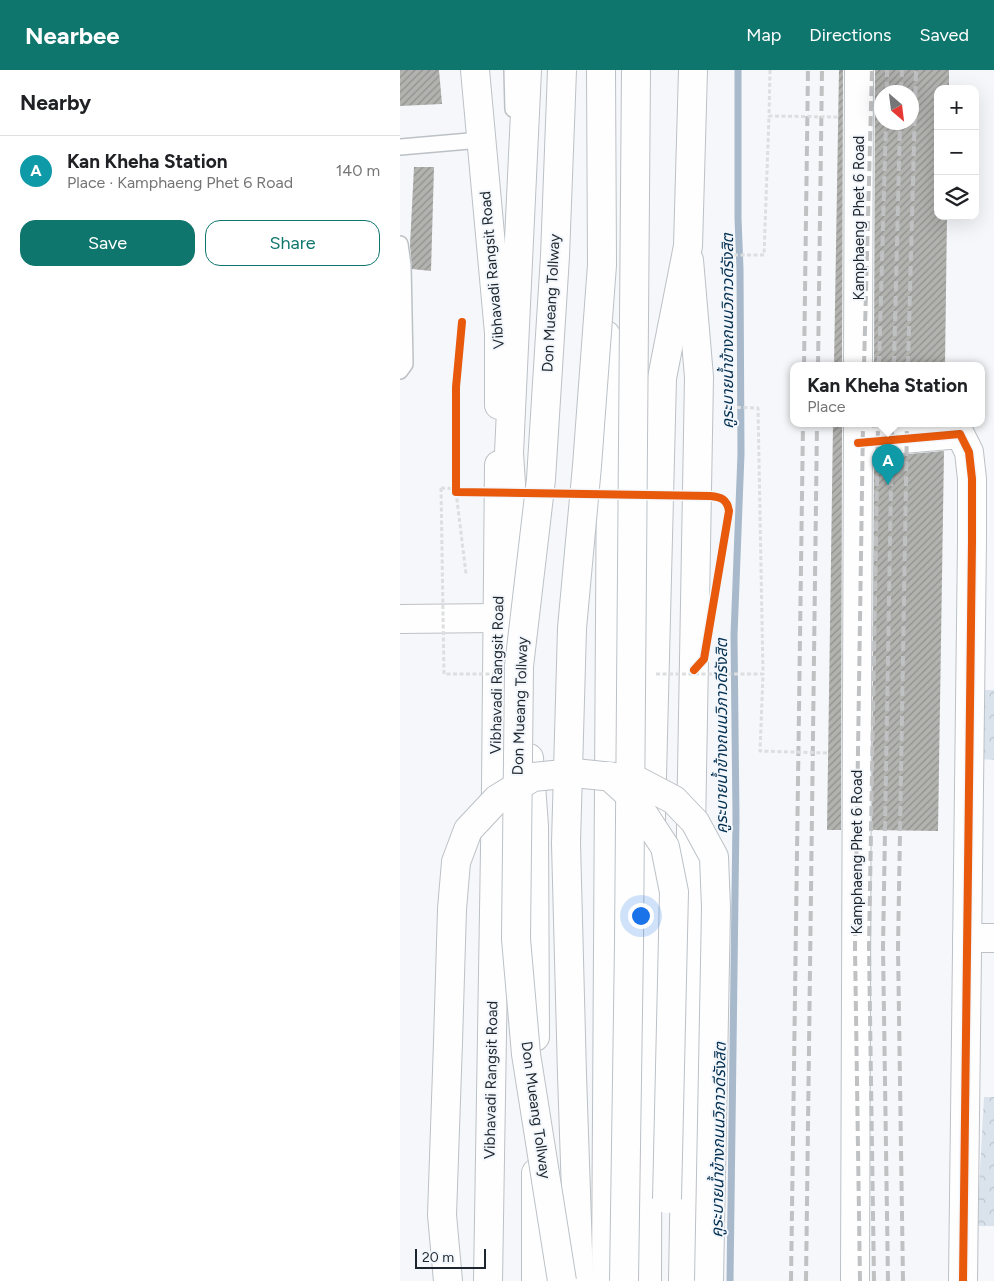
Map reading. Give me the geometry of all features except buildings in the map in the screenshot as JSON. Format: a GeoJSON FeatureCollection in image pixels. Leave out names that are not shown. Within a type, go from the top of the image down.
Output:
{"type":"FeatureCollection","features":[{"type":"Feature","properties":{"kind":"main road","name":"Vibhavadi Rangsit Road"},"geometry":{"type":"LineString","coordinates":[[475,70],[500,333],[498,618],[488,1281]]}},
{"type":"Feature","properties":{"kind":"main road"},"geometry":{"type":"LineString","coordinates":[[527,70],[509,453],[534,826],[536,1281]]}},
{"type":"Feature","properties":{"kind":"main road","name":"Don Mueang Tollway"},"geometry":{"type":"LineString","coordinates":[[562,70],[555,256],[540,479],[519,666],[516,939],[526,1054],[562,1281]]}},
{"type":"Feature","properties":{"kind":"main road"},"geometry":{"type":"LineString","coordinates":[[596,70],[611,456],[606,1281]]}},
{"type":"Feature","properties":{"kind":"main road","name":"Don Mueang Tollway"},"geometry":{"type":"LineString","coordinates":[[579,1281],[566,843],[572,628],[587,466],[602,265],[601,70]]}},
{"type":"Feature","properties":{"kind":"main road"},"geometry":{"type":"LineString","coordinates":[[624,1281],[636,70]]}},
{"type":"Feature","properties":{"kind":"main road"},"geometry":{"type":"LineString","coordinates":[[683,1281],[697,668],[699,377],[688,246],[693,70]]}},
{"type":"Feature","properties":{"kind":"main road","name":"Kamphaeng Phet 6 Road"},"geometry":{"type":"LineString","coordinates":[[858,362],[859,70]]}},
{"type":"Feature","properties":{"kind":"main road"},"geometry":{"type":"LineString","coordinates":[[647,1281],[648,936],[662,378],[688,246]]}},
{"type":"Feature","properties":{"kind":"main road"},"geometry":{"type":"LineString","coordinates":[[858,434],[960,434],[969,452],[983,541],[967,938],[963,1281]]}},
{"type":"Feature","properties":{"kind":"main road","name":"Kamphaeng Phet 6 Road"},"geometry":{"type":"LineString","coordinates":[[855,1281],[858,434]]}},
{"type":"Feature","properties":{"kind":"main road"},"geometry":{"type":"LineString","coordinates":[[400,619],[498,618]]}},
{"type":"Feature","properties":{"kind":"main road"},"geometry":{"type":"LineString","coordinates":[[448,1281],[442,1215],[452,909],[456,862],[468,830],[497,800],[533,777],[574,773],[634,779],[674,800],[695,822],[714,858],[716,908],[709,1281]]}},
{"type":"Feature","properties":{"kind":"main road"},"geometry":{"type":"LineString","coordinates":[[609,776],[633,798],[665,847],[674,892],[666,1281]]}},
{"type":"Feature","properties":{"kind":"main road"},"geometry":{"type":"LineString","coordinates":[[967,938],[994,938]]}},
{"type":"Feature","properties":{"kind":"lane"},"geometry":{"type":"LineString","coordinates":[[500,333],[509,204],[513,116],[512,70]]}},
{"type":"Feature","properties":{"kind":"lane"},"geometry":{"type":"LineString","coordinates":[[400,147],[481,140]]}},
{"type":"Feature","properties":{"kind":"lane"},"geometry":{"type":"LineString","coordinates":[[400,244],[403,265],[405,364],[400,371]]}},
{"type":"Feature","properties":{"kind":"path"},"geometry":{"type":"LineString","coordinates":[[720,256],[764,255],[770,70]]}},
{"type":"Feature","properties":{"kind":"path"},"geometry":{"type":"LineString","coordinates":[[769,116],[838,117]]}},
{"type":"Feature","properties":{"kind":"path"},"geometry":{"type":"LineString","coordinates":[[736,407],[758,408],[762,674]]}},
{"type":"Feature","properties":{"kind":"path"},"geometry":{"type":"LineString","coordinates":[[444,674],[441,488],[460,489],[466,574]]}},
{"type":"Feature","properties":{"kind":"green space"},"geometry":{"type":"Polygon","coordinates":[[[977,690],[994,690],[994,760],[978,759],[977,690]]]}},
{"type":"Feature","properties":{"kind":"green space"},"geometry":{"type":"Polygon","coordinates":[[[984,1097],[994,1097],[994,1226],[977,1226],[984,1097]]]}},
{"type":"Feature","properties":{"kind":"waterway","name":"คูระบายน้ำข้างถนนวิภาวดีรังสิต"},"geometry":{"type":"LineString","coordinates":[[730,1281],[736,818],[734,635],[741,454],[738,70]]}},
{"type":"Feature","properties":{"kind":"railway"},"geometry":{"type":"LineString","coordinates":[[804,362],[808,70]]}},
{"type":"Feature","properties":{"kind":"railway"},"geometry":{"type":"LineString","coordinates":[[818,362],[822,70]]}},
{"type":"Feature","properties":{"kind":"railway"},"geometry":{"type":"LineString","coordinates":[[864,362],[872,70]]}},
{"type":"Feature","properties":{"kind":"railway"},"geometry":{"type":"LineString","coordinates":[[887,70],[887,85]]}},
{"type":"Feature","properties":{"kind":"railway"},"geometry":{"type":"LineString","coordinates":[[901,85],[902,70]]}},
{"type":"Feature","properties":{"kind":"railway"},"geometry":{"type":"LineString","coordinates":[[908,362],[916,70]]}},
{"type":"Feature","properties":{"kind":"railway"},"geometry":{"type":"LineString","coordinates":[[879,362],[886,130]]}},
{"type":"Feature","properties":{"kind":"railway"},"geometry":{"type":"LineString","coordinates":[[894,362],[900,130]]}},
{"type":"Feature","properties":{"kind":"railway"},"geometry":{"type":"LineString","coordinates":[[791,1281],[803,427]]}},
{"type":"Feature","properties":{"kind":"railway"},"geometry":{"type":"LineString","coordinates":[[806,1281],[817,427]]}},
{"type":"Feature","properties":{"kind":"railway"},"geometry":{"type":"LineString","coordinates":[[860,1281],[855,948],[863,427]]}},
{"type":"Feature","properties":{"kind":"railway"},"geometry":{"type":"LineString","coordinates":[[874,1281],[869,947],[878,427]]}},
{"type":"Feature","properties":{"kind":"railway"},"geometry":{"type":"LineString","coordinates":[[888,1281],[883,947],[892,427]]}},
{"type":"Feature","properties":{"kind":"railway"},"geometry":{"type":"LineString","coordinates":[[903,1281],[898,948],[907,427]]}},
{"type":"Feature","properties":{"kind":"cycle path"},"geometry":{"type":"LineString","coordinates":[[462,322],[456,387],[456,492],[710,496],[725,501],[729,511],[704,659],[694,670]]}},
{"type":"Feature","properties":{"kind":"cycle path"},"geometry":{"type":"LineString","coordinates":[[858,443],[960,434],[969,452],[972,479],[972,541],[963,1281]]}},
{"type":"Feature","properties":{"kind":"place","name":"Kan Kheha Station"},"geometry":{"type":"Point","coordinates":[888,485]}}]}
